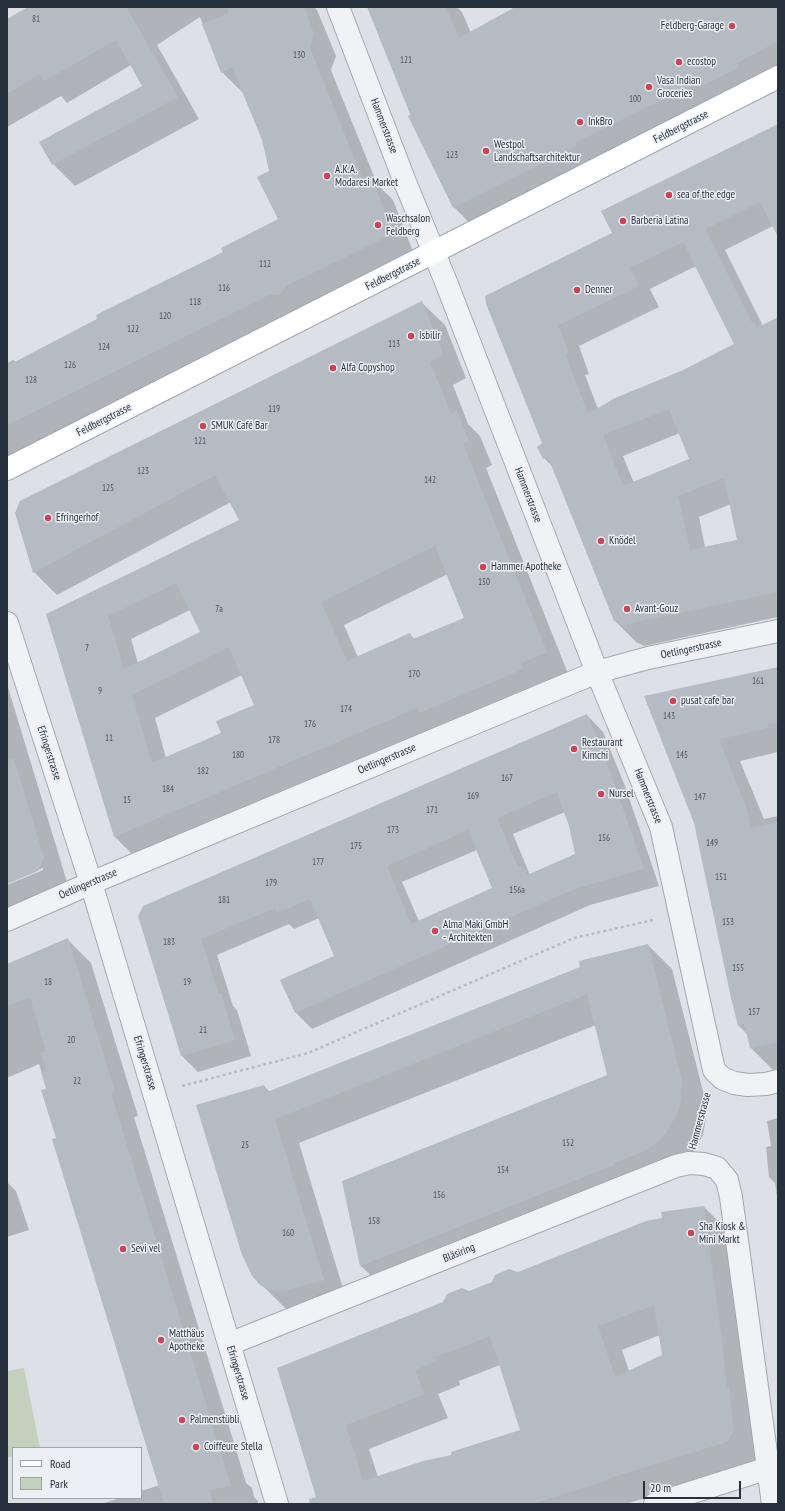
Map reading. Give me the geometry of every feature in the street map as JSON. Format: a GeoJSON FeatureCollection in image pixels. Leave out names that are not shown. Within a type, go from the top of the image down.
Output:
{"type":"FeatureCollection","features":[{"type":"Feature","properties":{"kind":"main road","name":"Feldbergstrasse"},"geometry":{"type":"LineString","coordinates":[[7,469],[778,78]]}},
{"type":"Feature","properties":{"kind":"street","name":"Hammerstrasse"},"geometry":{"type":"LineString","coordinates":[[338,7],[597,672],[661,827],[714,1070]]}},
{"type":"Feature","properties":{"kind":"street","name":"Efringerstrasse"},"geometry":{"type":"LineString","coordinates":[[7,623],[91,883],[277,1504]]}},
{"type":"Feature","properties":{"kind":"street","name":"Oetlingerstrasse"},"geometry":{"type":"LineString","coordinates":[[7,920],[91,883],[597,672],[648,658],[778,630]]}},
{"type":"Feature","properties":{"kind":"street"},"geometry":{"type":"LineString","coordinates":[[714,1070],[722,1078],[734,1083],[748,1085],[766,1084],[778,1081]]}},
{"type":"Feature","properties":{"kind":"street","name":"Hammerstrasse"},"geometry":{"type":"LineString","coordinates":[[689,1162],[717,1168],[727,1180],[773,1466],[773,1504]]}},
{"type":"Feature","properties":{"kind":"street","name":"Bläsiring"},"geometry":{"type":"LineString","coordinates":[[229,1344],[689,1162]]}},
{"type":"Feature","properties":{"kind":"street"},"geometry":{"type":"LineString","coordinates":[[655,1504],[773,1466]]}},
{"type":"Feature","properties":{"kind":"path"},"geometry":{"type":"LineString","coordinates":[[154,1093],[308,1053],[574,938],[681,914]]}},
{"type":"Feature","properties":{"kind":"path","name":"Hammerstrasse"},"geometry":{"type":"LineString","coordinates":[[689,1162],[714,1070]]}},
{"type":"Feature","properties":{"kind":"green space"},"geometry":{"type":"Polygon","coordinates":[[[24,1368],[40,1447],[12,1447],[12,1456],[7,1457],[7,1371],[24,1368]]]}},
{"type":"Feature","properties":{"kind":"building"},"geometry":{"type":"Polygon","coordinates":[[[28,7],[126,7],[178,97],[52,165],[39,142],[142,86],[116,40],[44,81],[40,74],[7,94],[7,19],[28,7]]]}},
{"type":"Feature","properties":{"kind":"building"},"geometry":{"type":"Polygon","coordinates":[[[227,7],[304,7],[314,34],[310,48],[363,180],[371,177],[391,226],[388,236],[286,286],[280,294],[269,295],[7,425],[7,366],[97,319],[96,315],[223,252],[221,248],[278,219],[257,177],[269,171],[262,140],[232,67],[221,73],[202,24],[229,13],[227,7]]]}},
{"type":"Feature","properties":{"kind":"building"},"geometry":{"type":"Polygon","coordinates":[[[367,7],[446,7],[459,38],[515,7],[778,7],[778,41],[737,63],[739,67],[704,85],[702,81],[649,106],[575,143],[577,146],[453,208],[408,116],[410,114],[367,7]]]}},
{"type":"Feature","properties":{"kind":"building"},"geometry":{"type":"Polygon","coordinates":[[[778,124],[778,237],[760,202],[705,229],[752,323],[754,322],[757,328],[778,317],[778,592],[622,625],[614,621],[548,457],[543,459],[537,447],[542,443],[486,304],[485,296],[612,233],[601,211],[778,124]],[[683,242],[630,268],[639,286],[558,325],[569,353],[565,354],[588,414],[615,398],[681,371],[734,344],[683,242]],[[669,409],[603,435],[623,486],[689,459],[669,409]],[[724,478],[678,496],[690,550],[737,540],[724,478]]]}},
{"type":"Feature","properties":{"kind":"building"},"geometry":{"type":"Polygon","coordinates":[[[422,301],[443,354],[430,362],[451,414],[457,411],[469,442],[463,444],[547,652],[521,663],[523,669],[419,713],[417,708],[114,837],[46,614],[239,520],[215,475],[33,573],[15,513],[20,501],[422,301]],[[435,546],[321,602],[347,661],[410,633],[413,639],[464,618],[435,546]],[[176,583],[108,616],[124,669],[200,632],[176,583]],[[229,647],[132,695],[152,763],[221,733],[216,721],[254,705],[229,647]]]}},
{"type":"Feature","properties":{"kind":"building"},"geometry":{"type":"Polygon","coordinates":[[[778,667],[778,722],[767,724],[768,728],[719,739],[746,807],[751,828],[778,822],[778,1042],[750,1048],[744,1024],[738,1026],[731,998],[694,823],[644,696],[778,667]]]}},
{"type":"Feature","properties":{"kind":"building"},"geometry":{"type":"Polygon","coordinates":[[[587,714],[609,769],[644,869],[574,889],[295,1013],[280,980],[334,956],[310,899],[277,913],[275,908],[201,939],[218,993],[221,993],[235,1040],[181,1056],[138,916],[143,906],[587,714]],[[557,792],[497,818],[518,867],[522,866],[527,875],[575,854],[569,826],[557,792]],[[468,830],[387,866],[411,924],[492,888],[468,830]]]}},
{"type":"Feature","properties":{"kind":"building"},"geometry":{"type":"Polygon","coordinates":[[[14,759],[44,858],[38,871],[7,884],[7,760],[14,759]]]}},
{"type":"Feature","properties":{"kind":"building"},"geometry":{"type":"Polygon","coordinates":[[[68,938],[115,1092],[111,1093],[231,1486],[209,1490],[213,1504],[164,1504],[52,1139],[56,1138],[41,1090],[46,1089],[41,1072],[46,1070],[41,1053],[46,1051],[30,997],[7,1006],[7,964],[68,938]]]}},
{"type":"Feature","properties":{"kind":"building"},"geometry":{"type":"Polygon","coordinates":[[[648,944],[682,1082],[679,1110],[668,1130],[660,1140],[646,1150],[614,1163],[614,1165],[360,1266],[342,1181],[607,1075],[587,994],[275,1119],[324,1280],[283,1291],[271,1290],[260,1285],[252,1276],[242,1255],[196,1105],[264,1085],[267,1092],[580,967],[579,961],[648,944]]]}},
{"type":"Feature","properties":{"kind":"building"},"geometry":{"type":"Polygon","coordinates":[[[704,1206],[734,1431],[727,1442],[606,1479],[608,1480],[531,1504],[310,1504],[309,1499],[316,1497],[277,1368],[443,1302],[447,1294],[462,1288],[469,1291],[492,1282],[495,1275],[509,1269],[518,1272],[646,1221],[662,1218],[661,1212],[704,1206]],[[654,1305],[598,1326],[615,1377],[662,1355],[654,1305]],[[490,1336],[435,1357],[437,1361],[415,1370],[424,1394],[346,1425],[363,1481],[423,1461],[451,1455],[451,1452],[520,1430],[490,1336]]]}},
{"type":"Feature","properties":{"kind":"place","name":"Feldberg-Garage"},"geometry":{"type":"Point","coordinates":[732,26]}},
{"type":"Feature","properties":{"kind":"place","name":"ecostop"},"geometry":{"type":"Point","coordinates":[679,62]}},
{"type":"Feature","properties":{"kind":"place","name":"Vasa Indian Groceries"},"geometry":{"type":"Point","coordinates":[649,87]}},
{"type":"Feature","properties":{"kind":"place","name":"InkBro"},"geometry":{"type":"Point","coordinates":[580,122]}},
{"type":"Feature","properties":{"kind":"place","name":"Westpol Landschaftsarchitektur"},"geometry":{"type":"Point","coordinates":[486,151]}},
{"type":"Feature","properties":{"kind":"place","name":"A.K.A. Modaresi Market"},"geometry":{"type":"Point","coordinates":[327,176]}},
{"type":"Feature","properties":{"kind":"place","name":"sea of the edge"},"geometry":{"type":"Point","coordinates":[669,195]}},
{"type":"Feature","properties":{"kind":"place","name":"Barberia Latina"},"geometry":{"type":"Point","coordinates":[623,221]}},
{"type":"Feature","properties":{"kind":"place","name":"Waschsalon Feldberg"},"geometry":{"type":"Point","coordinates":[378,225]}},
{"type":"Feature","properties":{"kind":"place","name":"Denner"},"geometry":{"type":"Point","coordinates":[577,290]}},
{"type":"Feature","properties":{"kind":"place","name":"Isbilir"},"geometry":{"type":"Point","coordinates":[411,336]}},
{"type":"Feature","properties":{"kind":"place","name":"Alfa Copyshop"},"geometry":{"type":"Point","coordinates":[333,368]}},
{"type":"Feature","properties":{"kind":"place","name":"SMUK Café Bar"},"geometry":{"type":"Point","coordinates":[203,426]}},
{"type":"Feature","properties":{"kind":"place","name":"Efringerhof"},"geometry":{"type":"Point","coordinates":[48,518]}},
{"type":"Feature","properties":{"kind":"place","name":"Knödel"},"geometry":{"type":"Point","coordinates":[601,541]}},
{"type":"Feature","properties":{"kind":"place","name":"Hammer Apotheke"},"geometry":{"type":"Point","coordinates":[483,567]}},
{"type":"Feature","properties":{"kind":"place","name":"Avant-Gouz"},"geometry":{"type":"Point","coordinates":[627,609]}},
{"type":"Feature","properties":{"kind":"place","name":"pusat cafe bar"},"geometry":{"type":"Point","coordinates":[673,701]}},
{"type":"Feature","properties":{"kind":"place","name":"Restaurant Kimchi"},"geometry":{"type":"Point","coordinates":[574,749]}},
{"type":"Feature","properties":{"kind":"place","name":"Nursel"},"geometry":{"type":"Point","coordinates":[601,794]}},
{"type":"Feature","properties":{"kind":"place","name":"Alma Maki GmbH - Architekten"},"geometry":{"type":"Point","coordinates":[435,931]}},
{"type":"Feature","properties":{"kind":"place","name":"Sha Kiosk & Mini Markt"},"geometry":{"type":"Point","coordinates":[691,1233]}},
{"type":"Feature","properties":{"kind":"place","name":"Sevi vel"},"geometry":{"type":"Point","coordinates":[123,1249]}},
{"type":"Feature","properties":{"kind":"place","name":"Matthäus Apotheke"},"geometry":{"type":"Point","coordinates":[161,1340]}},
{"type":"Feature","properties":{"kind":"place","name":"Palmenstübli"},"geometry":{"type":"Point","coordinates":[182,1420]}},
{"type":"Feature","properties":{"kind":"place","name":"Coiffeure Stella"},"geometry":{"type":"Point","coordinates":[196,1447]}}]}
